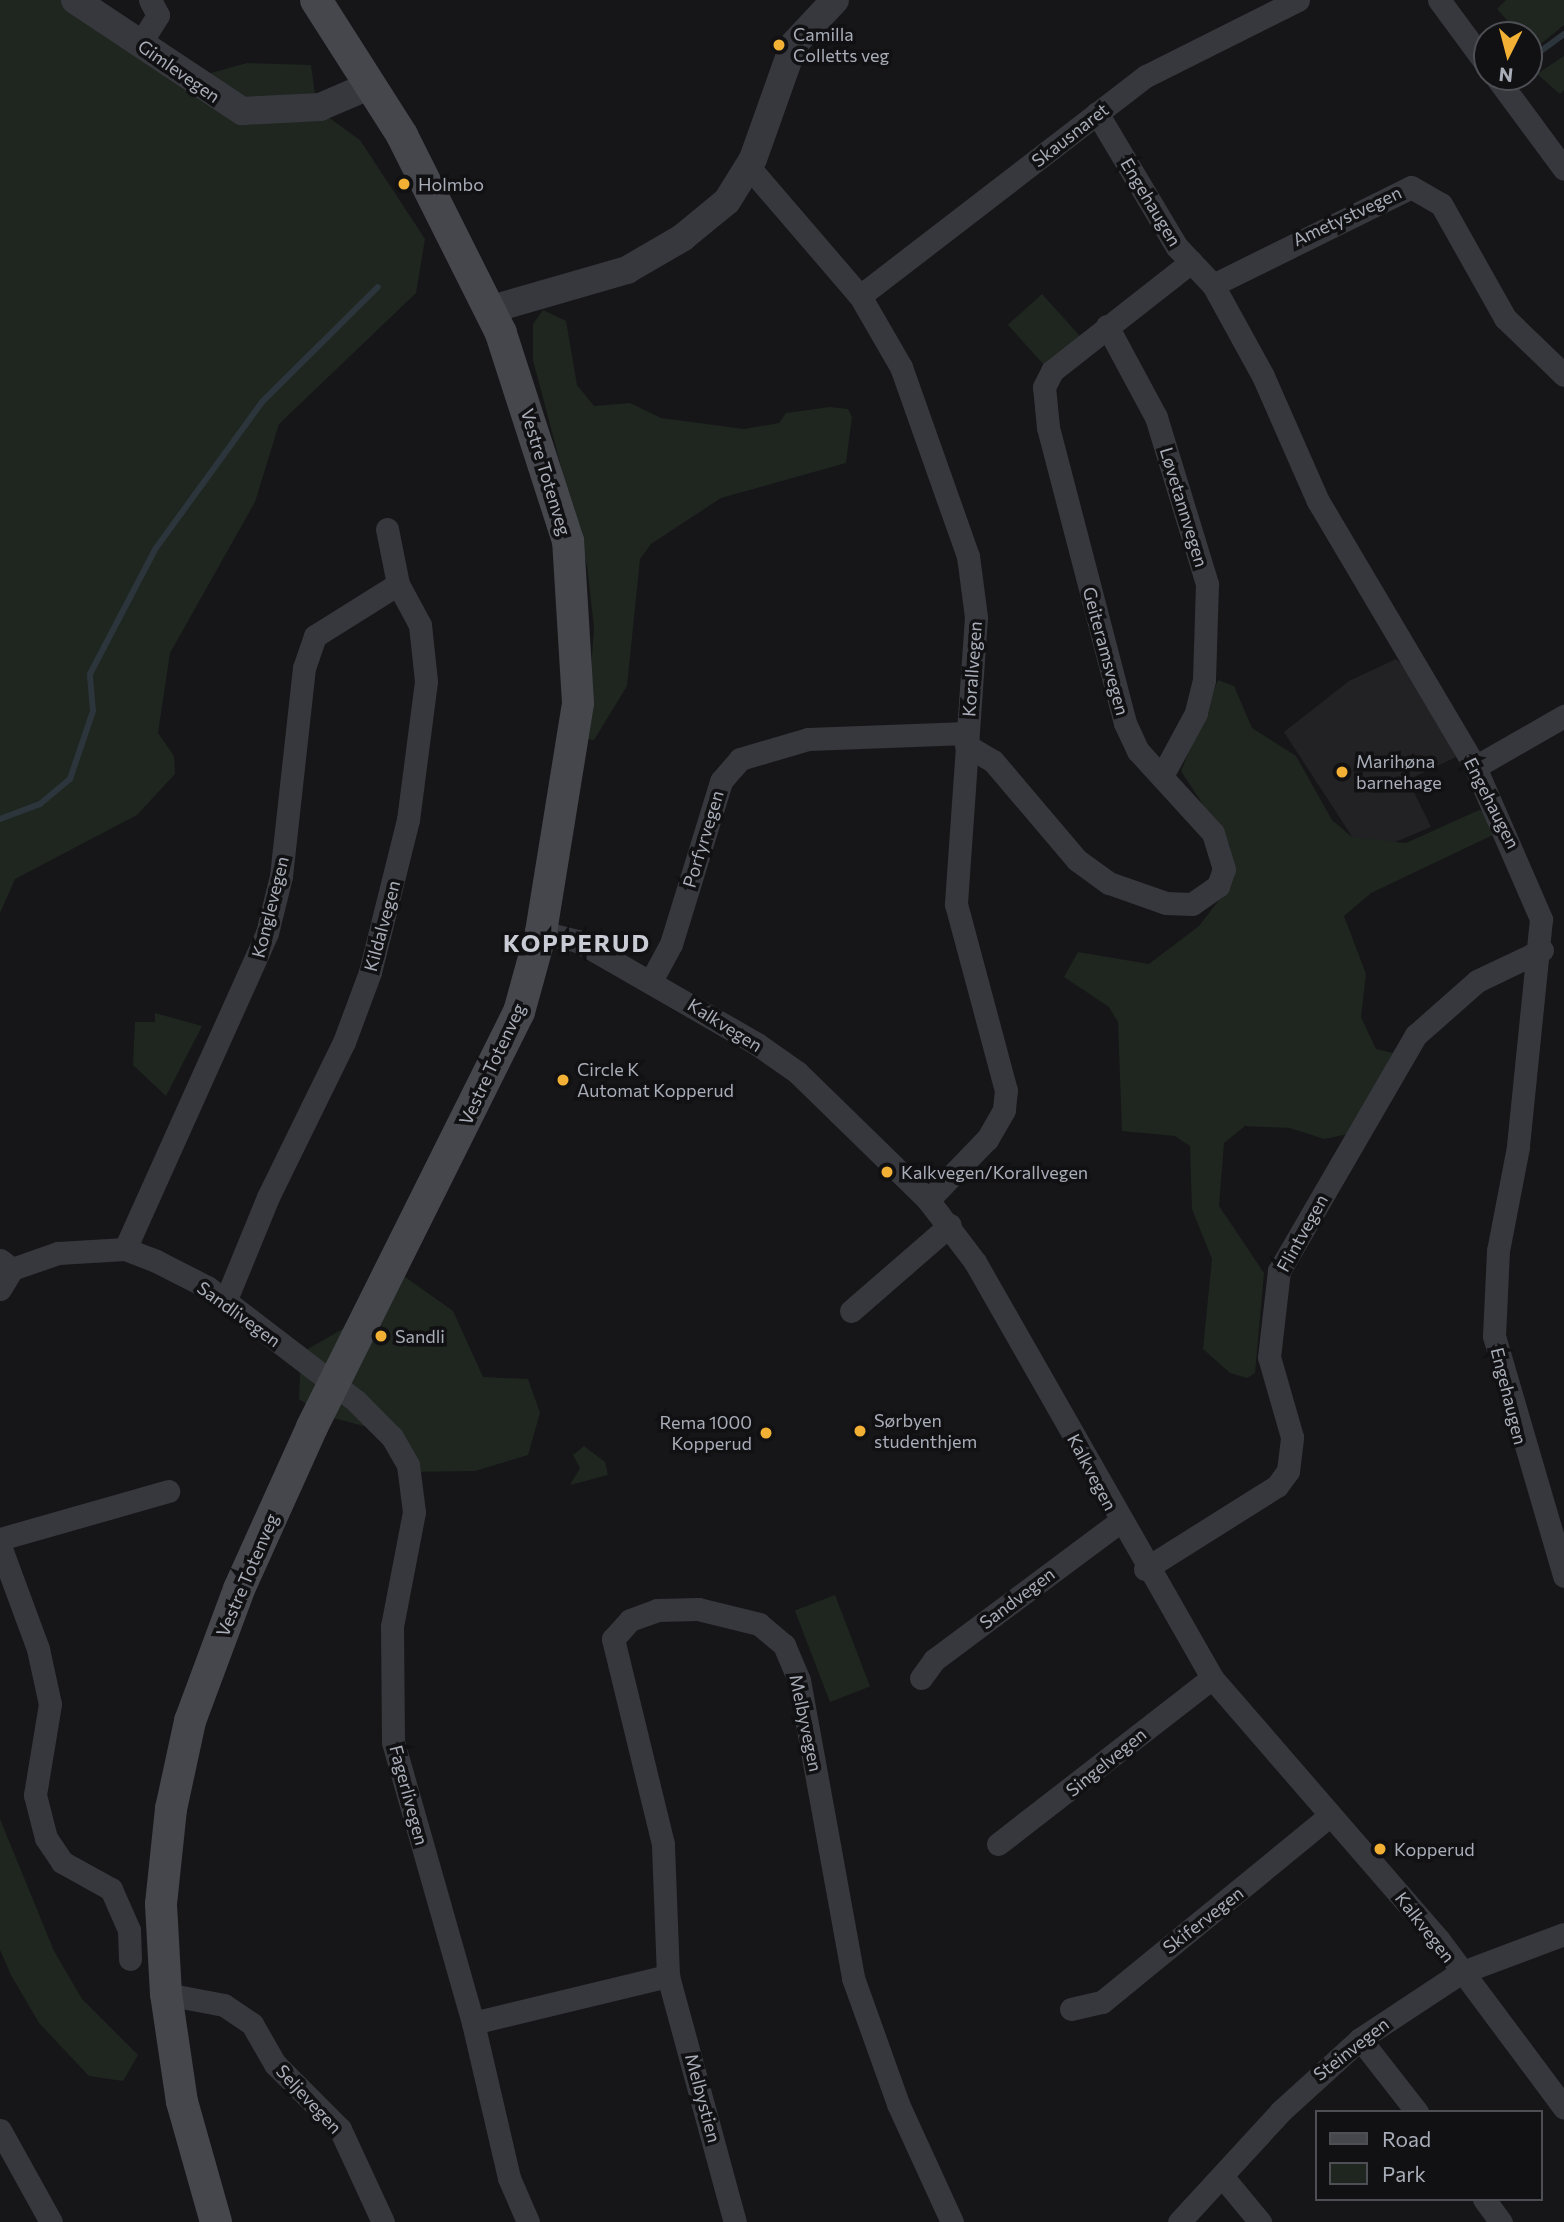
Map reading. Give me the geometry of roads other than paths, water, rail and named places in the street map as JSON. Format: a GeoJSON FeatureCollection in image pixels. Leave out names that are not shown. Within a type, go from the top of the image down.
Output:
{"type":"FeatureCollection","features":[{"type":"Feature","properties":{"kind":"main road","name":"Vestre Totenveg"},"geometry":{"type":"LineString","coordinates":[[216,2222],[182,2102],[166,1994],[161,1904],[170,1809],[190,1721],[239,1589],[312,1427],[337,1386],[519,1012],[541,932],[578,703],[568,541],[492,309],[371,85],[316,0]]}},
{"type":"Feature","properties":{"kind":"street","name":"Gimlevegen"},"geometry":{"type":"LineString","coordinates":[[75,0],[242,111],[320,107],[371,85]]}},
{"type":"Feature","properties":{"kind":"street"},"geometry":{"type":"LineString","coordinates":[[140,44],[158,15],[150,0]]}},
{"type":"Feature","properties":{"kind":"street","name":"Skausnaret"},"geometry":{"type":"LineString","coordinates":[[860,296],[916,260],[1146,76],[1298,0]]}},
{"type":"Feature","properties":{"kind":"street"},"geometry":{"type":"LineString","coordinates":[[1439,0],[1473,46]]}},
{"type":"Feature","properties":{"kind":"street"},"geometry":{"type":"LineString","coordinates":[[492,309],[626,270],[682,238],[727,201],[748,166],[794,44],[822,4]]}},
{"type":"Feature","properties":{"kind":"street"},"geometry":{"type":"LineString","coordinates":[[1506,91],[1564,169]]}},
{"type":"Feature","properties":{"kind":"street","name":"Engehaugen"},"geometry":{"type":"LineString","coordinates":[[1097,113],[1191,262],[1213,285],[1263,376],[1318,501],[1475,767],[1541,919],[1542,950],[1498,1251],[1494,1336],[1564,1576]]}},
{"type":"Feature","properties":{"kind":"street","name":"Korallvegen"},"geometry":{"type":"LineString","coordinates":[[748,166],[860,296],[901,367],[968,556],[976,617],[956,904],[1006,1090],[988,1139],[928,1200]]}},
{"type":"Feature","properties":{"kind":"street","name":"Ametystvegen"},"geometry":{"type":"LineString","coordinates":[[1213,285],[1411,187],[1441,204],[1504,318],[1564,375]]}},
{"type":"Feature","properties":{"kind":"street","name":"Geiteramsvegen"},"geometry":{"type":"LineString","coordinates":[[967,739],[993,761],[1077,860],[1109,883],[1166,903],[1192,904],[1218,886],[1222,852],[1213,833],[1139,751],[1110,678],[1048,427],[1044,387],[1052,371],[1191,262]]}},
{"type":"Feature","properties":{"kind":"street","name":"Løvetannvegen"},"geometry":{"type":"LineString","coordinates":[[1107,326],[1156,416],[1206,584],[1204,680],[1196,713],[1161,776]]}},
{"type":"Feature","properties":{"kind":"street","name":"Kildalvegen"},"geometry":{"type":"LineString","coordinates":[[225,1302],[268,1197],[344,1042],[387,911],[423,743],[426,681],[420,625],[398,584],[387,529]]}},
{"type":"Feature","properties":{"kind":"street","name":"Konglevegen"},"geometry":{"type":"LineString","coordinates":[[125,1249],[267,933],[281,876],[304,668],[315,636],[398,584]]}},
{"type":"Feature","properties":{"kind":"street"},"geometry":{"type":"LineString","coordinates":[[1475,767],[1564,716]]}},
{"type":"Feature","properties":{"kind":"street","name":"Porfyrvegen"},"geometry":{"type":"LineString","coordinates":[[651,981],[671,944],[721,781],[740,759],[808,739],[967,739]]}},
{"type":"Feature","properties":{"kind":"street","name":"Kalkvegen"},"geometry":{"type":"LineString","coordinates":[[541,932],[578,941],[651,981],[797,1072],[928,1200],[950,1226],[1011,1323],[1145,1569],[1212,1678],[1460,1973],[1564,2108]]}},
{"type":"Feature","properties":{"kind":"street","name":"Flintvegen"},"geometry":{"type":"LineString","coordinates":[[1145,1569],[1277,1486],[1289,1471],[1292,1437],[1269,1348],[1271,1308],[1288,1253],[1416,1035],[1466,988],[1542,950]]}},
{"type":"Feature","properties":{"kind":"street"},"geometry":{"type":"LineString","coordinates":[[851,1311],[950,1226]]}},
{"type":"Feature","properties":{"kind":"street"},"geometry":{"type":"LineString","coordinates":[[4,1273],[58,1253],[125,1249]]}},
{"type":"Feature","properties":{"kind":"street","name":"Sandlivegen"},"geometry":{"type":"LineString","coordinates":[[125,1249],[225,1302],[337,1386]]}},
{"type":"Feature","properties":{"kind":"street","name":"Fagerlivegen"},"geometry":{"type":"LineString","coordinates":[[337,1386],[393,1437],[408,1465],[414,1513],[392,1626],[393,1742],[473,2023],[509,2178],[528,2222]]}},
{"type":"Feature","properties":{"kind":"street"},"geometry":{"type":"LineString","coordinates":[[0,1539],[168,1491]]}},
{"type":"Feature","properties":{"kind":"street","name":"Sandvegen"},"geometry":{"type":"LineString","coordinates":[[921,1678],[934,1660],[1119,1522]]}},
{"type":"Feature","properties":{"kind":"street"},"geometry":{"type":"LineString","coordinates":[[0,1546],[38,1649],[50,1704],[35,1795],[46,1838],[62,1862],[111,1889],[129,1930],[130,1959]]}},
{"type":"Feature","properties":{"kind":"street","name":"Melbyvegen"},"geometry":{"type":"LineString","coordinates":[[668,1976],[663,1844],[613,1639],[641,1615],[698,1609],[760,1624],[784,1645],[794,1668],[853,1978],[898,2104],[952,2222]]}},
{"type":"Feature","properties":{"kind":"street","name":"Singelvegen"},"geometry":{"type":"LineString","coordinates":[[998,1843],[1212,1678]]}},
{"type":"Feature","properties":{"kind":"street","name":"Skifervegen"},"geometry":{"type":"LineString","coordinates":[[1071,2009],[1102,2002],[1329,1816]]}},
{"type":"Feature","properties":{"kind":"street"},"geometry":{"type":"LineString","coordinates":[[1555,1936],[1564,1955]]}},
{"type":"Feature","properties":{"kind":"street","name":"Steinvegen"},"geometry":{"type":"LineString","coordinates":[[1179,2222],[1281,2111],[1360,2039],[1460,1973],[1555,1936]]}},
{"type":"Feature","properties":{"kind":"street"},"geometry":{"type":"LineString","coordinates":[[473,2023],[668,1976]]}},
{"type":"Feature","properties":{"kind":"street","name":"Melbystien"},"geometry":{"type":"LineString","coordinates":[[668,1976],[735,2222]]}},
{"type":"Feature","properties":{"kind":"street","name":"Seljevegen"},"geometry":{"type":"LineString","coordinates":[[166,1994],[224,2005],[252,2024],[275,2064],[340,2129],[383,2222]]}},
{"type":"Feature","properties":{"kind":"street"},"geometry":{"type":"LineString","coordinates":[[1360,2039],[1415,2110]]}},
{"type":"Feature","properties":{"kind":"street"},"geometry":{"type":"LineString","coordinates":[[0,2130],[51,2222]]}},
{"type":"Feature","properties":{"kind":"street"},"geometry":{"type":"LineString","coordinates":[[1222,2176],[1260,2222]]}},
{"type":"Feature","properties":{"kind":"street"},"geometry":{"type":"LineString","coordinates":[[1485,2201],[1501,2222]]}},
{"type":"Feature","properties":{"kind":"waterway"},"geometry":{"type":"LineString","coordinates":[[1543,49],[1564,34]]}},
{"type":"Feature","properties":{"kind":"waterway"},"geometry":{"type":"LineString","coordinates":[[0,819],[40,804],[70,779],[93,711],[90,674],[156,548],[262,402],[378,287]]}},
{"type":"Feature","properties":{"kind":"place","name":"Camilla Colletts veg"},"geometry":{"type":"Point","coordinates":[779,45]}},
{"type":"Feature","properties":{"kind":"place","name":"Holmbo"},"geometry":{"type":"Point","coordinates":[404,184]}},
{"type":"Feature","properties":{"kind":"place","name":"Marihøna barnehage"},"geometry":{"type":"Point","coordinates":[1342,772]}},
{"type":"Feature","properties":{"kind":"place","name":"Circle K Automat Kopperud"},"geometry":{"type":"Point","coordinates":[563,1080]}},
{"type":"Feature","properties":{"kind":"place","name":"Kalkvegen/Korallvegen"},"geometry":{"type":"Point","coordinates":[887,1172]}},
{"type":"Feature","properties":{"kind":"place","name":"Sandli"},"geometry":{"type":"Point","coordinates":[381,1336]}},
{"type":"Feature","properties":{"kind":"place","name":"Sørbyen studenthjem"},"geometry":{"type":"Point","coordinates":[860,1431]}},
{"type":"Feature","properties":{"kind":"place","name":"Rema 1000 Kopperud"},"geometry":{"type":"Point","coordinates":[766,1433]}},
{"type":"Feature","properties":{"kind":"place","name":"Kopperud"},"geometry":{"type":"Point","coordinates":[1380,1849]}},
{"type":"Feature","properties":{"kind":"district","name":"KOPPERUD"},"geometry":{"type":"Point","coordinates":[577,943]}}]}
